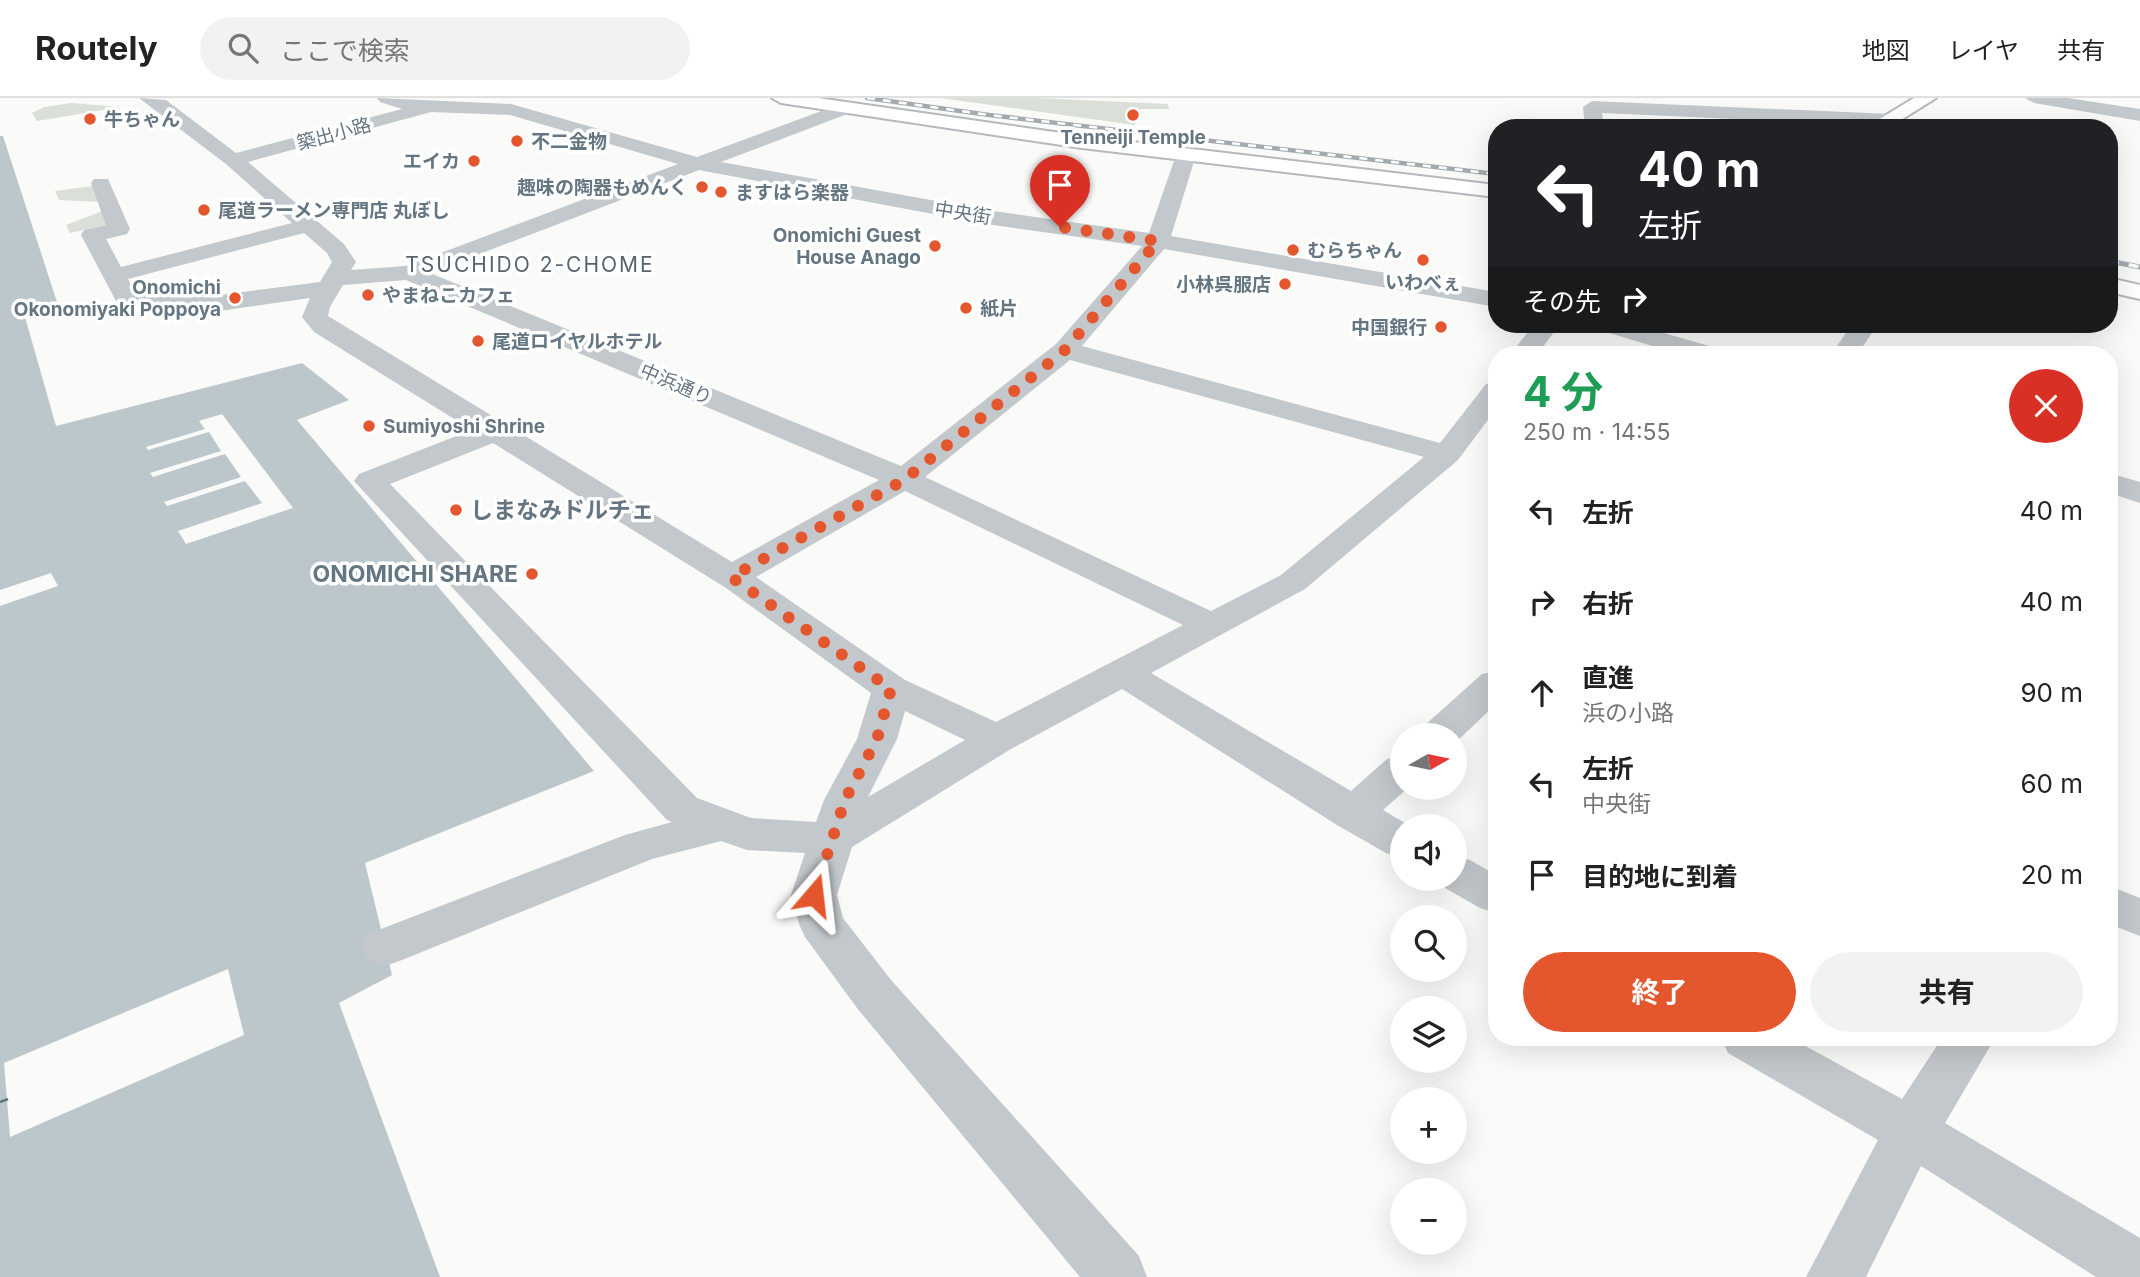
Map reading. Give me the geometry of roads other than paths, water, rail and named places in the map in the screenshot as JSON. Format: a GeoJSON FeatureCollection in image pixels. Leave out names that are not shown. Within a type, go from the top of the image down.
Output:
{"type":"FeatureCollection","features":[{"type":"Feature","properties":{"kind":"main road"},"geometry":{"type":"LineString","coordinates":[[781,98],[1185,155],[1488,190]]}},
{"type":"Feature","properties":{"kind":"main road"},"geometry":{"type":"LineString","coordinates":[[1891,119],[1927,98]]}},
{"type":"Feature","properties":{"kind":"main road"},"geometry":{"type":"LineString","coordinates":[[2118,287],[2140,292]]}},
{"type":"Feature","properties":{"kind":"street"},"geometry":{"type":"LineString","coordinates":[[148,98],[160,104],[233,160],[336,249],[344,262],[317,307],[315,317],[323,326],[731,577],[891,689],[997,739]]}},
{"type":"Feature","properties":{"kind":"street","name":"中央街"},"geometry":{"type":"LineString","coordinates":[[386,98],[407,105],[511,110],[698,164],[974,215],[1158,241],[1488,298]]}},
{"type":"Feature","properties":{"kind":"street"},"geometry":{"type":"LineString","coordinates":[[2034,98],[2140,115]]}},
{"type":"Feature","properties":{"kind":"street","name":"築出小路"},"geometry":{"type":"LineString","coordinates":[[233,160],[435,106]]}},
{"type":"Feature","properties":{"kind":"street"},"geometry":{"type":"LineString","coordinates":[[1594,119],[1592,107],[1797,119]]}},
{"type":"Feature","properties":{"kind":"street"},"geometry":{"type":"LineString","coordinates":[[2076,119],[2082,107]]}},
{"type":"Feature","properties":{"kind":"street"},"geometry":{"type":"LineString","coordinates":[[101,183],[119,229],[92,235],[125,296],[205,305],[409,273],[843,108]]}},
{"type":"Feature","properties":{"kind":"street"},"geometry":{"type":"LineString","coordinates":[[731,577],[904,480],[1065,350],[1158,241],[1185,155]]}},
{"type":"Feature","properties":{"kind":"street"},"geometry":{"type":"LineString","coordinates":[[113,276],[310,225]]}},
{"type":"Feature","properties":{"kind":"street","name":"中浜通り"},"geometry":{"type":"LineString","coordinates":[[409,273],[904,480],[1213,626]]}},
{"type":"Feature","properties":{"kind":"street"},"geometry":{"type":"LineString","coordinates":[[1658,333],[1689,346]]}},
{"type":"Feature","properties":{"kind":"street"},"geometry":{"type":"LineString","coordinates":[[1065,350],[1447,454]]}},
{"type":"Feature","properties":{"kind":"street"},"geometry":{"type":"LineString","coordinates":[[495,432],[370,481],[682,809],[747,834],[831,839],[997,739],[1293,582],[1447,454],[1488,400]]}},
{"type":"Feature","properties":{"kind":"street"},"geometry":{"type":"LineString","coordinates":[[2118,485],[2140,493]]}},
{"type":"Feature","properties":{"kind":"street"},"geometry":{"type":"LineString","coordinates":[[1122,672],[1390,835]]}},
{"type":"Feature","properties":{"kind":"street"},"geometry":{"type":"LineString","coordinates":[[891,689],[877,739],[845,800],[814,895],[822,924],[874,994],[1118,1277]]}},
{"type":"Feature","properties":{"kind":"street"},"geometry":{"type":"LineString","coordinates":[[1452,723],[1488,690]]}},
{"type":"Feature","properties":{"kind":"street"},"geometry":{"type":"LineString","coordinates":[[1352,814],[1390,780]]}},
{"type":"Feature","properties":{"kind":"street"},"geometry":{"type":"LineString","coordinates":[[385,947],[641,846],[722,825]]}},
{"type":"Feature","properties":{"kind":"street"},"geometry":{"type":"LineString","coordinates":[[1467,879],[1488,891]]}},
{"type":"Feature","properties":{"kind":"street"},"geometry":{"type":"LineString","coordinates":[[2118,908],[2140,918]]}},
{"type":"Feature","properties":{"kind":"street"},"geometry":{"type":"LineString","coordinates":[[1760,1046],[1911,1131],[2140,1271]]}},
{"type":"Feature","properties":{"kind":"street"},"geometry":{"type":"LineString","coordinates":[[1835,1277],[1911,1131],[1965,1046]]}},
{"type":"Feature","properties":{"kind":"railway"},"geometry":{"type":"LineString","coordinates":[[867,98],[989,115],[1488,173]]}},
{"type":"Feature","properties":{"kind":"railway"},"geometry":{"type":"LineString","coordinates":[[2118,263],[2140,267]]}},
{"type":"Feature","properties":{"kind":"place","name":"Tenneiji Temple"},"geometry":{"type":"Point","coordinates":[1133,115]}},
{"type":"Feature","properties":{"kind":"place","name":"牛ちゃん"},"geometry":{"type":"Point","coordinates":[90,119]}},
{"type":"Feature","properties":{"kind":"place","name":"不二金物"},"geometry":{"type":"Point","coordinates":[517,141]}},
{"type":"Feature","properties":{"kind":"place","name":"エイカ"},"geometry":{"type":"Point","coordinates":[474,161]}},
{"type":"Feature","properties":{"kind":"place","name":"趣味の陶器もめんく"},"geometry":{"type":"Point","coordinates":[702,187]}},
{"type":"Feature","properties":{"kind":"place","name":"ますはら楽器"},"geometry":{"type":"Point","coordinates":[721,192]}},
{"type":"Feature","properties":{"kind":"place","name":"尾道ラーメン専門店 丸ぼし"},"geometry":{"type":"Point","coordinates":[204,210]}},
{"type":"Feature","properties":{"kind":"place","name":"Onomichi Guest House Anago"},"geometry":{"type":"Point","coordinates":[935,246]}},
{"type":"Feature","properties":{"kind":"place","name":"むらちゃん"},"geometry":{"type":"Point","coordinates":[1293,250]}},
{"type":"Feature","properties":{"kind":"place","name":"いわべぇ"},"geometry":{"type":"Point","coordinates":[1423,260]}},
{"type":"Feature","properties":{"kind":"place","name":"小林呉服店"},"geometry":{"type":"Point","coordinates":[1285,284]}},
{"type":"Feature","properties":{"kind":"place","name":"やまねこカフェ"},"geometry":{"type":"Point","coordinates":[368,295]}},
{"type":"Feature","properties":{"kind":"place","name":"Onomichi Okonomiyaki Poppoya"},"geometry":{"type":"Point","coordinates":[235,298]}},
{"type":"Feature","properties":{"kind":"place","name":"紙片"},"geometry":{"type":"Point","coordinates":[966,308]}},
{"type":"Feature","properties":{"kind":"place","name":"中国銀行"},"geometry":{"type":"Point","coordinates":[1441,327]}},
{"type":"Feature","properties":{"kind":"place","name":"尾道ロイヤルホテル"},"geometry":{"type":"Point","coordinates":[478,341]}},
{"type":"Feature","properties":{"kind":"place","name":"Sumiyoshi Shrine"},"geometry":{"type":"Point","coordinates":[369,426]}},
{"type":"Feature","properties":{"kind":"place","name":"しまなみドルチェ"},"geometry":{"type":"Point","coordinates":[456,510]}},
{"type":"Feature","properties":{"kind":"place","name":"ONOMICHI SHARE"},"geometry":{"type":"Point","coordinates":[532,574]}},
{"type":"Feature","properties":{"kind":"district","name":"TSUCHIDO 2-CHOME"},"geometry":{"type":"Point","coordinates":[530,264]}}]}
